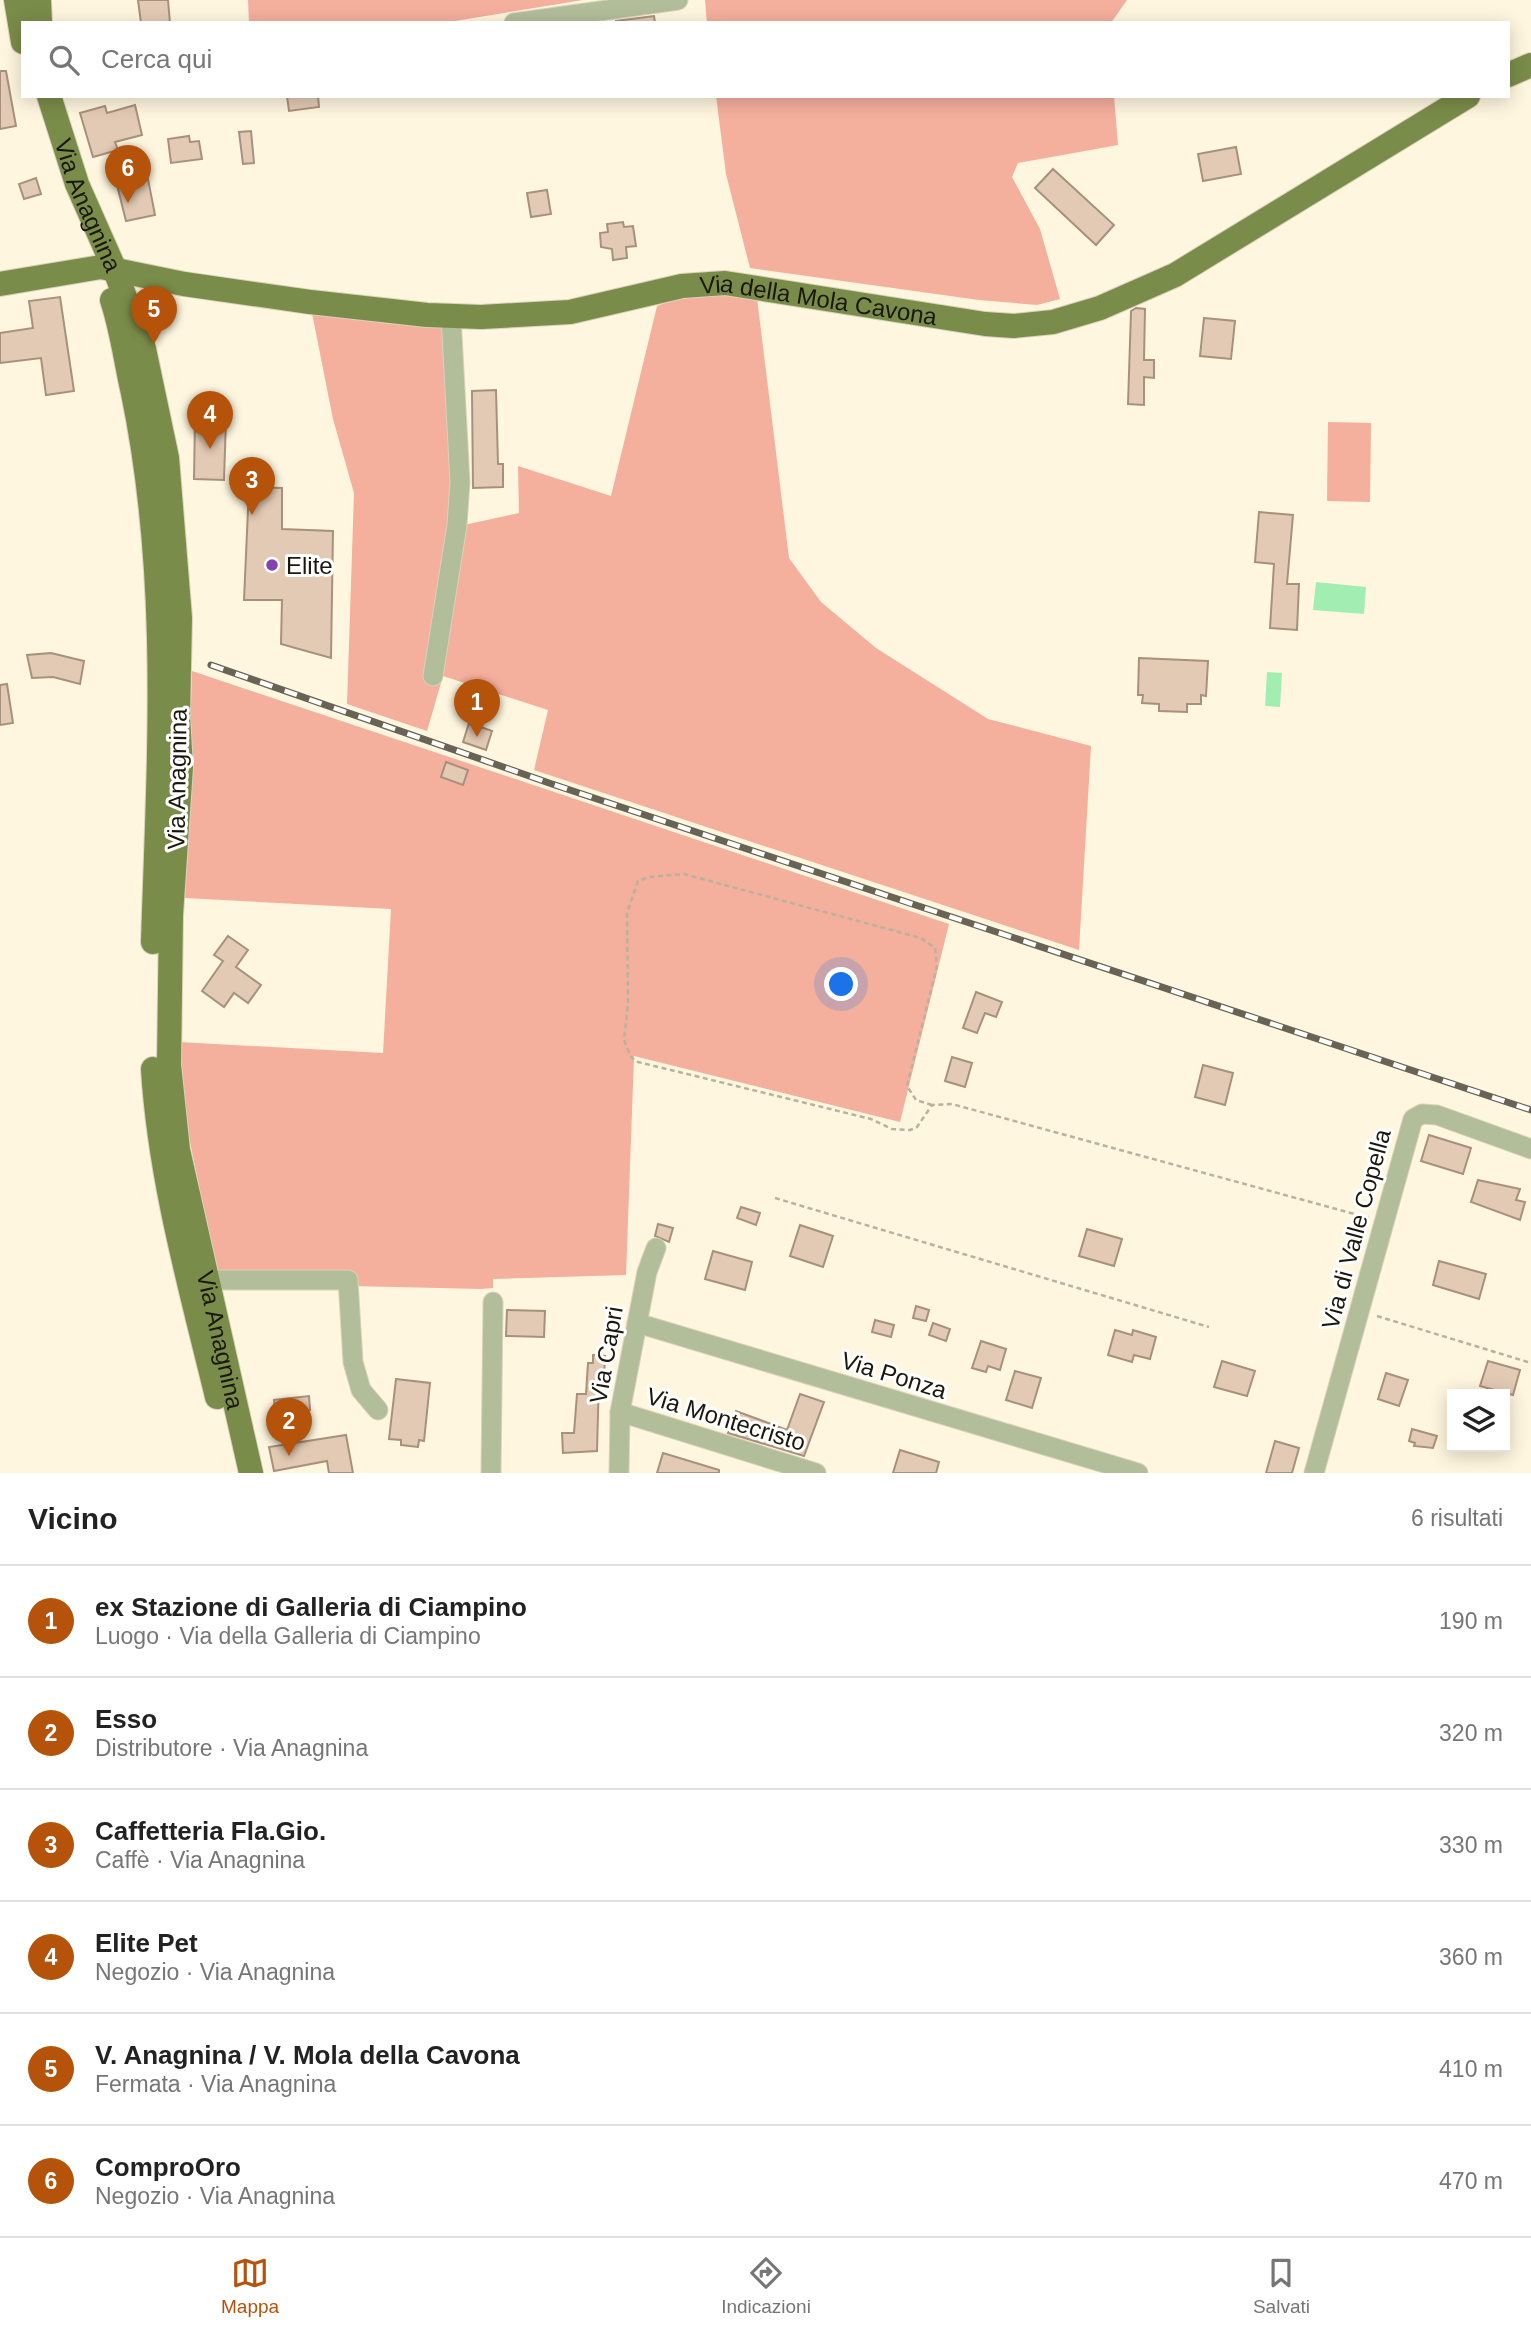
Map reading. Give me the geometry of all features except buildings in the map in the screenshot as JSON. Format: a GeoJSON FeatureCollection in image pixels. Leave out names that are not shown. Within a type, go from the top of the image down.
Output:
{"type":"FeatureCollection","features":[{"type":"Feature","properties":{"kind":"main road"},"geometry":{"type":"LineString","coordinates":[[16,0],[21,30]]}},
{"type":"Feature","properties":{"kind":"main road"},"geometry":{"type":"LineString","coordinates":[[39,0],[40,21]]}},
{"type":"Feature","properties":{"kind":"main road"},"geometry":{"type":"LineString","coordinates":[[1510,74],[1531,65]]}},
{"type":"Feature","properties":{"kind":"main road","name":"Via Anagnina"},"geometry":{"type":"LineString","coordinates":[[34,98],[52,156],[140,337],[154,386],[167,458],[152,1019],[154,1084],[176,1227],[234,1473]]}},
{"type":"Feature","properties":{"kind":"main road","name":"Via Anagnina"},"geometry":{"type":"LineString","coordinates":[[50,98],[108,269]]}},
{"type":"Feature","properties":{"kind":"main road","name":"Via della Mola Cavona"},"geometry":{"type":"LineString","coordinates":[[108,269],[184,284],[310,302],[451,316],[537,316],[570,312],[682,286],[716,283],[748,285],[985,324],[1027,326],[1053,322],[1100,307],[1175,275],[1465,98]]}},
{"type":"Feature","properties":{"kind":"main road"},"geometry":{"type":"LineString","coordinates":[[0,284],[108,269]]}},
{"type":"Feature","properties":{"kind":"main road","name":"Via Anagnina"},"geometry":{"type":"LineString","coordinates":[[164,535],[180,618],[178,716],[181,767],[171,915],[168,1040],[178,1150],[251,1473]]}},
{"type":"Feature","properties":{"kind":"street"},"geometry":{"type":"LineString","coordinates":[[528,21],[678,0]]}},
{"type":"Feature","properties":{"kind":"street"},"geometry":{"type":"LineString","coordinates":[[433,676],[457,525],[460,482],[451,316]]}},
{"type":"Feature","properties":{"kind":"street","name":"Via di Valle Copella"},"geometry":{"type":"LineString","coordinates":[[1314,1473],[1382,1222],[1413,1119],[1422,1114],[1437,1115],[1531,1149]]}},
{"type":"Feature","properties":{"kind":"street","name":"Via Capri"},"geometry":{"type":"LineString","coordinates":[[619,1473],[620,1412],[647,1272],[656,1248]]}},
{"type":"Feature","properties":{"kind":"street"},"geometry":{"type":"LineString","coordinates":[[206,1280],[348,1280],[353,1362],[361,1390],[378,1410]]}},
{"type":"Feature","properties":{"kind":"street"},"geometry":{"type":"LineString","coordinates":[[491,1473],[493,1302]]}},
{"type":"Feature","properties":{"kind":"street","name":"Via Ponza"},"geometry":{"type":"LineString","coordinates":[[637,1323],[1138,1473]]}},
{"type":"Feature","properties":{"kind":"street","name":"Via Montecristo"},"geometry":{"type":"LineString","coordinates":[[620,1412],[816,1473]]}},
{"type":"Feature","properties":{"kind":"path"},"geometry":{"type":"LineString","coordinates":[[932,1105],[916,1127],[902,1131],[847,1113],[645,1065],[631,1057],[624,1040],[628,1004],[627,913],[638,881],[649,877],[684,874],[889,928],[929,942],[938,956],[907,1086],[916,1100],[932,1105],[952,1104],[1382,1222]]}},
{"type":"Feature","properties":{"kind":"path"},"geometry":{"type":"LineString","coordinates":[[775,1198],[1209,1327]]}},
{"type":"Feature","properties":{"kind":"path"},"geometry":{"type":"LineString","coordinates":[[1359,1310],[1531,1363]]}},
{"type":"Feature","properties":{"kind":"shaded area"},"geometry":{"type":"Polygon","coordinates":[[[248,0],[583,0],[455,21],[249,21],[248,0]]]}},
{"type":"Feature","properties":{"kind":"shaded area"},"geometry":{"type":"Polygon","coordinates":[[[705,0],[1127,0],[1112,21],[707,21],[705,0]]]}},
{"type":"Feature","properties":{"kind":"shaded area"},"geometry":{"type":"Polygon","coordinates":[[[716,98],[1114,98],[1118,145],[1018,163],[1012,177],[1040,229],[1060,299],[1037,305],[979,300],[750,268],[726,174],[716,98]]]}},
{"type":"Feature","properties":{"kind":"shaded area"},"geometry":{"type":"Polygon","coordinates":[[[711,292],[757,298],[789,558],[821,602],[876,648],[988,719],[1091,746],[1079,950],[534,770],[548,710],[443,676],[427,731],[347,704],[354,493],[333,419],[312,313],[443,324],[453,473],[450,528],[519,513],[518,466],[611,496],[657,306],[686,295],[711,292]]]}},
{"type":"Feature","properties":{"kind":"shaded area"},"geometry":{"type":"Polygon","coordinates":[[[1328,422],[1371,423],[1370,502],[1327,501],[1328,422]]]}},
{"type":"Feature","properties":{"kind":"shaded area"},"geometry":{"type":"Polygon","coordinates":[[[1316,582],[1366,587],[1364,614],[1313,610],[1316,582]]]}},
{"type":"Feature","properties":{"kind":"shaded area"},"geometry":{"type":"Polygon","coordinates":[[[192,671],[949,924],[900,1122],[634,1056],[626,1275],[493,1279],[493,1288],[481,1289],[219,1283],[185,1118],[179,1042],[383,1053],[391,909],[185,898],[192,671]]]}},
{"type":"Feature","properties":{"kind":"shaded area"},"geometry":{"type":"Polygon","coordinates":[[[1267,672],[1282,673],[1280,707],[1265,706],[1267,672]]]}},
{"type":"Feature","properties":{"kind":"railway"},"geometry":{"type":"LineString","coordinates":[[211,665],[552,784],[1531,1110]]}},
{"type":"Feature","properties":{"kind":"place","name":"ComproOro"},"geometry":{"type":"Point","coordinates":[128,203]}},
{"type":"Feature","properties":{"kind":"place","name":"V. Anagnina / V. Mola della Cavona"},"geometry":{"type":"Point","coordinates":[154,344]}},
{"type":"Feature","properties":{"kind":"place","name":"Elite Pet"},"geometry":{"type":"Point","coordinates":[210,449]}},
{"type":"Feature","properties":{"kind":"place","name":"Caffetteria Fla.Gio."},"geometry":{"type":"Point","coordinates":[252,515]}},
{"type":"Feature","properties":{"kind":"place","name":"Elite"},"geometry":{"type":"Point","coordinates":[272,565]}},
{"type":"Feature","properties":{"kind":"place","name":"ex Stazione di Galleria di Ciampino"},"geometry":{"type":"Point","coordinates":[477,737]}},
{"type":"Feature","properties":{"kind":"place","name":"Esso"},"geometry":{"type":"Point","coordinates":[289,1456]}}]}
